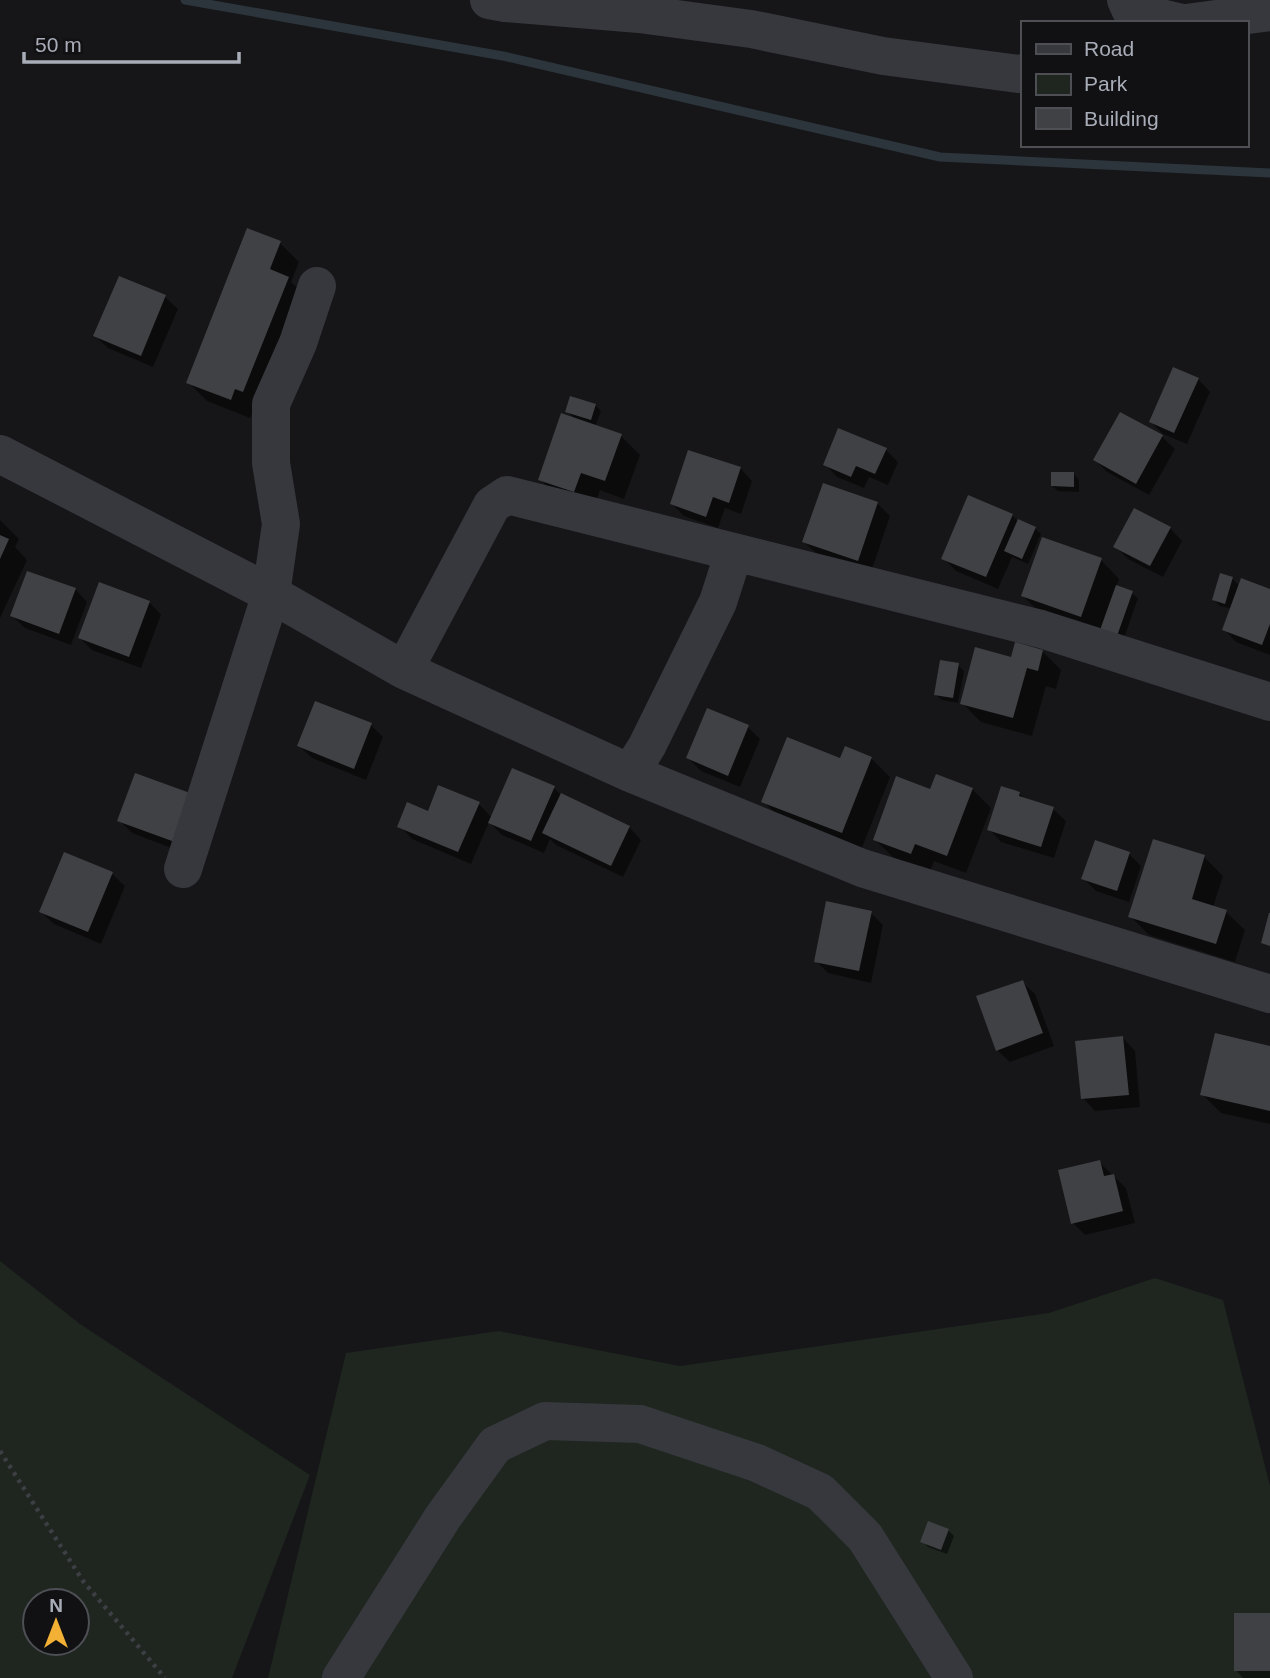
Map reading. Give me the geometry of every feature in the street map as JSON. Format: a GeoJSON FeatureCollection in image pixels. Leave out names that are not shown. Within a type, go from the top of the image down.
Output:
{"type":"FeatureCollection","features":[{"type":"Feature","properties":{"kind":"street"},"geometry":{"type":"LineString","coordinates":[[489,0],[639,13],[726,25],[883,57],[1021,73]]}},
{"type":"Feature","properties":{"kind":"street"},"geometry":{"type":"LineString","coordinates":[[1127,11],[1174,21]]}},
{"type":"Feature","properties":{"kind":"street"},"geometry":{"type":"LineString","coordinates":[[1200,21],[1270,12]]}},
{"type":"Feature","properties":{"kind":"street"},"geometry":{"type":"LineString","coordinates":[[183,869],[271,594],[281,524],[271,463],[271,404],[298,343],[317,286]]}},
{"type":"Feature","properties":{"kind":"street"},"geometry":{"type":"LineString","coordinates":[[0,454],[271,594],[404,670],[630,773],[862,868],[1270,994]]}},
{"type":"Feature","properties":{"kind":"street"},"geometry":{"type":"LineString","coordinates":[[404,670],[492,505],[507,495],[1041,629],[1270,702]]}},
{"type":"Feature","properties":{"kind":"street"},"geometry":{"type":"LineString","coordinates":[[630,773],[647,746],[718,602],[734,552]]}},
{"type":"Feature","properties":{"kind":"street"},"geometry":{"type":"LineString","coordinates":[[341,1678],[443,1517],[495,1445],[545,1421],[640,1424],[757,1463],[820,1492],[865,1537],[954,1678]]}},
{"type":"Feature","properties":{"kind":"path"},"geometry":{"type":"LineString","coordinates":[[0,1451],[83,1581],[165,1678]]}},
{"type":"Feature","properties":{"kind":"green space"},"geometry":{"type":"Polygon","coordinates":[[[0,1261],[80,1324],[310,1475],[232,1678],[0,1678],[0,1261]]]}},
{"type":"Feature","properties":{"kind":"green space"},"geometry":{"type":"Polygon","coordinates":[[[1155,1278],[1223,1300],[1270,1486],[1270,1678],[268,1678],[346,1353],[499,1331],[680,1366],[1049,1313],[1155,1278]]]}},
{"type":"Feature","properties":{"kind":"building"},"geometry":{"type":"Polygon","coordinates":[[[247,228],[281,241],[270,269],[289,277],[243,392],[235,389],[231,400],[186,383],[247,228]]]}},
{"type":"Feature","properties":{"kind":"building"},"geometry":{"type":"Polygon","coordinates":[[[119,276],[166,295],[141,356],[93,336],[119,276]]]}},
{"type":"Feature","properties":{"kind":"building"},"geometry":{"type":"Polygon","coordinates":[[[1173,367],[1199,378],[1174,433],[1149,422],[1173,367]]]}},
{"type":"Feature","properties":{"kind":"building"},"geometry":{"type":"Polygon","coordinates":[[[570,396],[596,404],[591,420],[565,412],[570,396]]]}},
{"type":"Feature","properties":{"kind":"building"},"geometry":{"type":"Polygon","coordinates":[[[1120,412],[1163,435],[1136,484],[1093,460],[1120,412]]]}},
{"type":"Feature","properties":{"kind":"building"},"geometry":{"type":"Polygon","coordinates":[[[561,413],[622,434],[605,481],[581,473],[574,492],[538,480],[561,413]]]}},
{"type":"Feature","properties":{"kind":"building"},"geometry":{"type":"Polygon","coordinates":[[[838,428],[887,448],[875,474],[856,466],[851,477],[823,465],[838,428]]]}},
{"type":"Feature","properties":{"kind":"building"},"geometry":{"type":"Polygon","coordinates":[[[688,450],[741,467],[729,503],[713,497],[706,517],[670,504],[688,450]]]}},
{"type":"Feature","properties":{"kind":"building"},"geometry":{"type":"Polygon","coordinates":[[[1051,472],[1074,472],[1074,487],[1051,486],[1051,472]]]}},
{"type":"Feature","properties":{"kind":"building"},"geometry":{"type":"Polygon","coordinates":[[[823,483],[878,502],[858,561],[802,542],[823,483]]]}},
{"type":"Feature","properties":{"kind":"building"},"geometry":{"type":"Polygon","coordinates":[[[968,495],[1013,514],[986,577],[941,559],[968,495]]]}},
{"type":"Feature","properties":{"kind":"building"},"geometry":{"type":"Polygon","coordinates":[[[1134,508],[1171,527],[1150,566],[1113,547],[1134,508]]]}},
{"type":"Feature","properties":{"kind":"building"},"geometry":{"type":"Polygon","coordinates":[[[1018,519],[1036,527],[1022,559],[1004,551],[1018,519]]]}},
{"type":"Feature","properties":{"kind":"building"},"geometry":{"type":"Polygon","coordinates":[[[0,535],[9,539],[0,559],[0,535]]]}},
{"type":"Feature","properties":{"kind":"building"},"geometry":{"type":"Polygon","coordinates":[[[1042,537],[1102,558],[1081,617],[1021,596],[1042,537]]]}},
{"type":"Feature","properties":{"kind":"building"},"geometry":{"type":"Polygon","coordinates":[[[27,571],[76,588],[59,634],[10,616],[27,571]]]}},
{"type":"Feature","properties":{"kind":"building"},"geometry":{"type":"Polygon","coordinates":[[[1220,573],[1233,577],[1225,604],[1212,600],[1220,573]]]}},
{"type":"Feature","properties":{"kind":"building"},"geometry":{"type":"Polygon","coordinates":[[[1241,578],[1270,589],[1270,624],[1262,645],[1222,630],[1241,578]]]}},
{"type":"Feature","properties":{"kind":"building"},"geometry":{"type":"Polygon","coordinates":[[[99,582],[150,601],[129,657],[78,638],[99,582]]]}},
{"type":"Feature","properties":{"kind":"building"},"geometry":{"type":"Polygon","coordinates":[[[1116,585],[1133,591],[1117,636],[1100,630],[1116,585]]]}},
{"type":"Feature","properties":{"kind":"building"},"geometry":{"type":"Polygon","coordinates":[[[1015,642],[1043,650],[1038,671],[1027,668],[1013,718],[960,704],[975,647],[1011,657],[1015,642]]]}},
{"type":"Feature","properties":{"kind":"building"},"geometry":{"type":"Polygon","coordinates":[[[940,660],[959,663],[953,698],[934,695],[940,660]]]}},
{"type":"Feature","properties":{"kind":"building"},"geometry":{"type":"Polygon","coordinates":[[[315,701],[372,723],[354,769],[297,746],[315,701]]]}},
{"type":"Feature","properties":{"kind":"building"},"geometry":{"type":"Polygon","coordinates":[[[707,708],[749,725],[728,776],[686,758],[707,708]]]}},
{"type":"Feature","properties":{"kind":"building"},"geometry":{"type":"Polygon","coordinates":[[[787,737],[840,758],[845,746],[872,757],[842,833],[761,802],[787,737]]]}},
{"type":"Feature","properties":{"kind":"building"},"geometry":{"type":"Polygon","coordinates":[[[512,768],[555,786],[531,841],[488,823],[512,768]]]}},
{"type":"Feature","properties":{"kind":"building"},"geometry":{"type":"Polygon","coordinates":[[[135,773],[201,797],[183,845],[117,821],[135,773]]]}},
{"type":"Feature","properties":{"kind":"building"},"geometry":{"type":"Polygon","coordinates":[[[936,774],[973,788],[947,856],[915,844],[911,854],[873,840],[896,776],[930,789],[936,774]]]}},
{"type":"Feature","properties":{"kind":"building"},"geometry":{"type":"Polygon","coordinates":[[[438,785],[480,802],[458,852],[397,827],[407,802],[428,811],[438,785]]]}},
{"type":"Feature","properties":{"kind":"building"},"geometry":{"type":"Polygon","coordinates":[[[1001,786],[1020,792],[1019,796],[1054,807],[1041,847],[987,830],[1001,786]]]}},
{"type":"Feature","properties":{"kind":"building"},"geometry":{"type":"Polygon","coordinates":[[[561,793],[630,826],[611,866],[542,833],[561,793]]]}},
{"type":"Feature","properties":{"kind":"building"},"geometry":{"type":"Polygon","coordinates":[[[1153,839],[1205,855],[1192,899],[1227,910],[1216,944],[1128,917],[1153,839]]]}},
{"type":"Feature","properties":{"kind":"building"},"geometry":{"type":"Polygon","coordinates":[[[1095,840],[1130,852],[1117,891],[1081,879],[1095,840]]]}},
{"type":"Feature","properties":{"kind":"building"},"geometry":{"type":"Polygon","coordinates":[[[64,852],[113,872],[88,932],[39,912],[64,852]]]}},
{"type":"Feature","properties":{"kind":"building"},"geometry":{"type":"Polygon","coordinates":[[[826,901],[872,911],[859,971],[814,962],[826,901]]]}},
{"type":"Feature","properties":{"kind":"building"},"geometry":{"type":"Polygon","coordinates":[[[1270,913],[1270,946],[1261,943],[1270,913]]]}},
{"type":"Feature","properties":{"kind":"building"},"geometry":{"type":"Polygon","coordinates":[[[1023,980],[1043,1033],[996,1051],[976,996],[1023,980]]]}},
{"type":"Feature","properties":{"kind":"building"},"geometry":{"type":"Polygon","coordinates":[[[1215,1033],[1270,1046],[1270,1111],[1200,1095],[1215,1033]]]}},
{"type":"Feature","properties":{"kind":"building"},"geometry":{"type":"Polygon","coordinates":[[[1123,1036],[1129,1095],[1081,1099],[1075,1041],[1123,1036]]]}},
{"type":"Feature","properties":{"kind":"building"},"geometry":{"type":"Polygon","coordinates":[[[1100,1160],[1104,1176],[1114,1174],[1123,1211],[1071,1224],[1058,1170],[1100,1160]]]}},
{"type":"Feature","properties":{"kind":"building"},"geometry":{"type":"Polygon","coordinates":[[[928,1521],[949,1529],[941,1550],[920,1542],[928,1521]]]}},
{"type":"Feature","properties":{"kind":"building"},"geometry":{"type":"Polygon","coordinates":[[[1234,1613],[1270,1613],[1270,1671],[1234,1671],[1234,1613]]]}},
{"type":"Feature","properties":{"kind":"waterway"},"geometry":{"type":"LineString","coordinates":[[185,0],[503,56],[940,157],[1270,173]]}}]}
